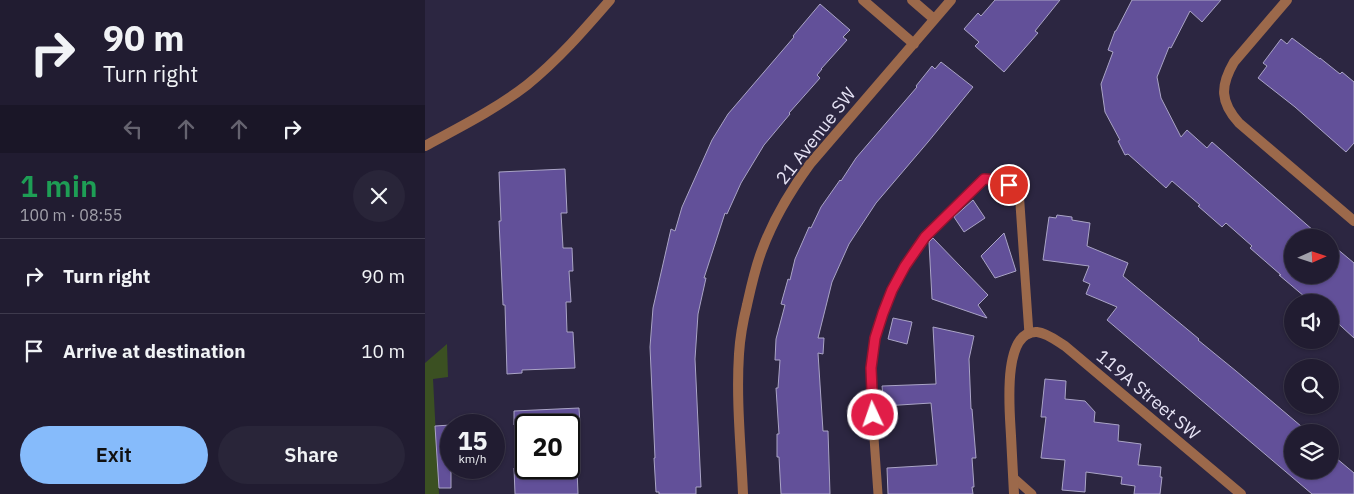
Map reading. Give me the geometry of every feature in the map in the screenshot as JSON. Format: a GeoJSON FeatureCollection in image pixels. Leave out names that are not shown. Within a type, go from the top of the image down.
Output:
{"type":"FeatureCollection","features":[{"type":"Feature","properties":{"kind":"street"},"geometry":{"type":"LineString","coordinates":[[425,146],[483,114],[528,84],[567,49],[610,0]]}},
{"type":"Feature","properties":{"kind":"street"},"geometry":{"type":"LineString","coordinates":[[863,0],[914,44]]}},
{"type":"Feature","properties":{"kind":"street"},"geometry":{"type":"LineString","coordinates":[[912,0],[935,19]]}},
{"type":"Feature","properties":{"kind":"street","name":"21 Avenue SW"},"geometry":{"type":"LineString","coordinates":[[743,494],[738,384],[739,352],[749,294],[762,250],[797,181],[951,0]]}},
{"type":"Feature","properties":{"kind":"street"},"geometry":{"type":"LineString","coordinates":[[1287,0],[1228,73],[1223,93],[1226,104],[1230,114],[1239,123],[1354,221]]}},
{"type":"Feature","properties":{"kind":"street","name":"119A Street SW"},"geometry":{"type":"LineString","coordinates":[[1029,334],[1038,332],[1047,335],[1065,346],[1241,494]]}},
{"type":"Feature","properties":{"kind":"street"},"geometry":{"type":"LineString","coordinates":[[1014,494],[1009,380],[1014,355],[1023,338],[1029,334]]}},
{"type":"Feature","properties":{"kind":"lane"},"geometry":{"type":"LineString","coordinates":[[877,494],[871,368],[875,338],[883,313],[892,290],[905,266],[925,237],[984,179],[998,180],[1019,190],[1029,334]]}},
{"type":"Feature","properties":{"kind":"lane"},"geometry":{"type":"LineString","coordinates":[[1013,478],[1032,494]]}},
{"type":"Feature","properties":{"kind":"green space"},"geometry":{"type":"Polygon","coordinates":[[[447,344],[448,377],[433,379],[439,494],[425,494],[425,363],[447,344]]]}},
{"type":"Feature","properties":{"kind":"building"},"geometry":{"type":"Polygon","coordinates":[[[995,0],[1060,0],[1035,31],[1038,33],[1004,72],[975,46],[979,42],[964,29],[978,13],[981,16],[995,0]]]}},
{"type":"Feature","properties":{"kind":"building"},"geometry":{"type":"Polygon","coordinates":[[[1132,0],[1221,0],[1202,22],[1190,11],[1171,48],[1169,47],[1157,77],[1161,98],[1181,137],[1187,130],[1207,148],[1212,142],[1312,229],[1284,229],[1284,279],[1250,248],[1252,246],[1226,223],[1222,227],[1172,181],[1166,188],[1128,154],[1125,155],[1118,141],[1120,140],[1105,112],[1101,84],[1113,52],[1108,50],[1132,0]]]}},
{"type":"Feature","properties":{"kind":"building"},"geometry":{"type":"Polygon","coordinates":[[[820,4],[850,30],[843,37],[847,40],[821,69],[817,75],[820,78],[764,145],[741,183],[727,214],[725,213],[704,278],[706,278],[698,314],[695,359],[701,487],[696,487],[696,494],[659,494],[659,492],[656,492],[650,347],[653,308],[671,229],[675,231],[682,207],[712,140],[728,114],[820,4]]]}},
{"type":"Feature","properties":{"kind":"building"},"geometry":{"type":"Polygon","coordinates":[[[1292,38],[1340,74],[1342,72],[1354,82],[1354,143],[1346,152],[1295,107],[1258,78],[1267,66],[1263,63],[1281,39],[1287,44],[1292,38]]]}},
{"type":"Feature","properties":{"kind":"building"},"geometry":{"type":"Polygon","coordinates":[[[941,62],[973,87],[876,203],[849,244],[832,282],[818,338],[824,338],[823,354],[818,353],[823,431],[828,431],[830,494],[781,494],[779,457],[777,457],[777,434],[779,434],[776,388],[778,388],[780,360],[775,360],[776,339],[785,305],[781,304],[795,259],[809,227],[811,228],[821,207],[856,158],[917,87],[932,66],[935,69],[941,62]]]}},
{"type":"Feature","properties":{"kind":"building"},"geometry":{"type":"Polygon","coordinates":[[[565,169],[567,213],[561,213],[563,248],[572,248],[573,271],[569,271],[571,302],[566,302],[567,332],[573,332],[575,368],[522,370],[522,373],[507,374],[505,305],[503,305],[499,221],[501,221],[499,172],[565,169]]]}},
{"type":"Feature","properties":{"kind":"building"},"geometry":{"type":"Polygon","coordinates":[[[973,200],[985,218],[964,232],[954,217],[973,200]]]}},
{"type":"Feature","properties":{"kind":"building"},"geometry":{"type":"Polygon","coordinates":[[[1057,215],[1072,217],[1072,220],[1090,223],[1087,246],[1128,263],[1123,276],[1284,412],[1284,414],[1287,414],[1299,424],[1284,424],[1284,470],[1107,320],[1117,307],[1086,294],[1090,284],[1083,281],[1089,266],[1043,260],[1049,217],[1056,218],[1057,215]]]}},
{"type":"Feature","properties":{"kind":"building"},"geometry":{"type":"Polygon","coordinates":[[[1004,233],[1016,271],[995,278],[981,256],[1004,233]]]}},
{"type":"Feature","properties":{"kind":"building"},"geometry":{"type":"Polygon","coordinates":[[[933,238],[988,295],[978,305],[987,318],[932,299],[929,242],[933,238]]]}},
{"type":"Feature","properties":{"kind":"building"},"geometry":{"type":"Polygon","coordinates":[[[1339,250],[1354,263],[1354,338],[1339,324],[1339,294],[1302,294],[1290,284],[1339,284],[1339,250]]]}},
{"type":"Feature","properties":{"kind":"building"},"geometry":{"type":"Polygon","coordinates":[[[893,318],[912,322],[907,344],[888,339],[893,318]]]}},
{"type":"Feature","properties":{"kind":"building"},"geometry":{"type":"Polygon","coordinates":[[[933,327],[974,336],[969,359],[971,409],[976,458],[972,458],[973,494],[888,494],[887,468],[937,465],[931,403],[884,406],[882,386],[936,384],[933,327]]]}},
{"type":"Feature","properties":{"kind":"building"},"geometry":{"type":"Polygon","coordinates":[[[1045,379],[1066,381],[1065,399],[1085,401],[1095,412],[1094,422],[1119,425],[1118,441],[1141,444],[1138,465],[1161,467],[1160,494],[1134,494],[1135,486],[1121,484],[1122,477],[1086,472],[1085,492],[1062,490],[1065,460],[1041,458],[1046,417],[1041,417],[1045,379]]]}},
{"type":"Feature","properties":{"kind":"building"},"geometry":{"type":"Polygon","coordinates":[[[579,408],[579,414],[515,414],[514,425],[514,411],[579,408]]]}},
{"type":"Feature","properties":{"kind":"building"},"geometry":{"type":"Polygon","coordinates":[[[435,426],[440,426],[440,479],[451,479],[451,488],[439,488],[435,426]]]}},
{"type":"Feature","properties":{"kind":"building"},"geometry":{"type":"Polygon","coordinates":[[[1339,460],[1354,473],[1354,494],[1312,494],[1294,479],[1339,479],[1339,460]]]}},
{"type":"Feature","properties":{"kind":"building"},"geometry":{"type":"Polygon","coordinates":[[[514,468],[515,479],[577,479],[578,494],[515,494],[514,468]]]}},
{"type":"Feature","properties":{"kind":"route"},"geometry":{"type":"LineString","coordinates":[[873,415],[871,368],[875,338],[892,290],[905,266],[925,237],[984,179],[998,180],[1009,185]]}}]}
